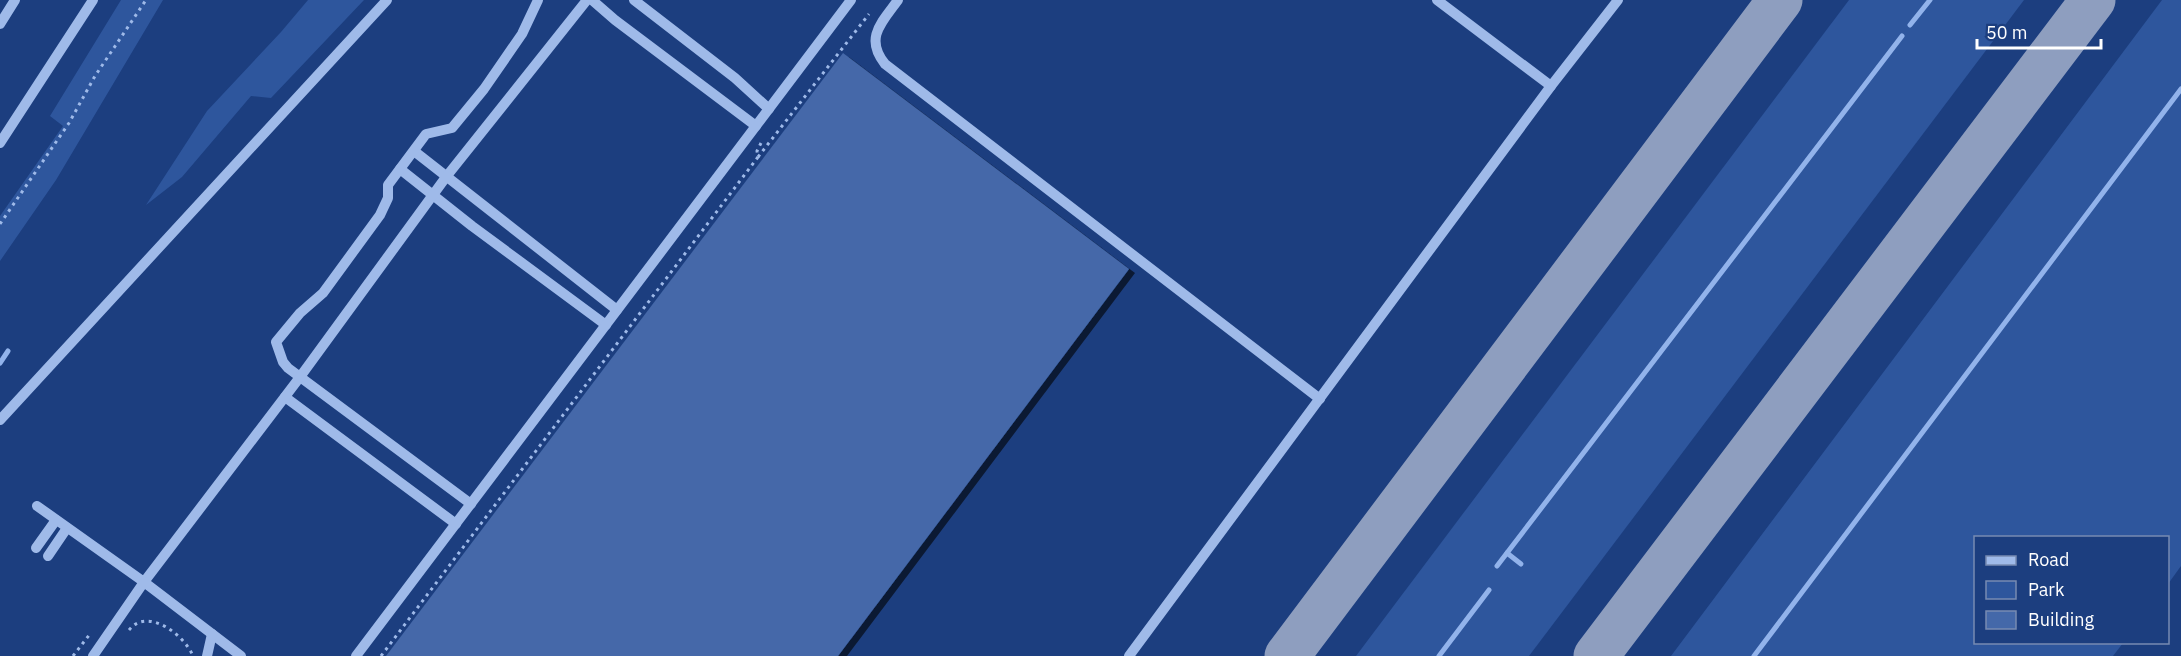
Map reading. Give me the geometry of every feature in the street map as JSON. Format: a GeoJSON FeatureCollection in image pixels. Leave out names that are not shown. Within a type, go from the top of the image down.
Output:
{"type":"FeatureCollection","features":[{"type":"Feature","properties":{"kind":"street"},"geometry":{"type":"LineString","coordinates":[[0,24],[15,0]]}},
{"type":"Feature","properties":{"kind":"street"},"geometry":{"type":"LineString","coordinates":[[0,143],[93,0]]}},
{"type":"Feature","properties":{"kind":"street"},"geometry":{"type":"LineString","coordinates":[[0,420],[387,0]]}},
{"type":"Feature","properties":{"kind":"street"},"geometry":{"type":"LineString","coordinates":[[471,504],[283,362],[276,342],[300,314],[323,293],[386,206],[388,184],[426,134],[452,128],[461,118],[522,34],[538,0]]}},
{"type":"Feature","properties":{"kind":"street"},"geometry":{"type":"LineString","coordinates":[[93,656],[144,582],[285,397],[446,177],[586,0]]}},
{"type":"Feature","properties":{"kind":"street"},"geometry":{"type":"LineString","coordinates":[[592,0],[756,126]]}},
{"type":"Feature","properties":{"kind":"street"},"geometry":{"type":"LineString","coordinates":[[634,0],[735,78],[769,109]]}},
{"type":"Feature","properties":{"kind":"street"},"geometry":{"type":"LineString","coordinates":[[356,656],[851,0]]}},
{"type":"Feature","properties":{"kind":"street"},"geometry":{"type":"LineString","coordinates":[[898,0],[875,33],[878,56],[885,64],[1320,399]]}},
{"type":"Feature","properties":{"kind":"street"},"geometry":{"type":"LineString","coordinates":[[1437,0],[1551,86]]}},
{"type":"Feature","properties":{"kind":"street"},"geometry":{"type":"LineString","coordinates":[[1129,656],[1551,86],[1618,0]]}},
{"type":"Feature","properties":{"kind":"street"},"geometry":{"type":"LineString","coordinates":[[414,151],[617,310]]}},
{"type":"Feature","properties":{"kind":"street"},"geometry":{"type":"LineString","coordinates":[[400,169],[606,325]]}},
{"type":"Feature","properties":{"kind":"street"},"geometry":{"type":"LineString","coordinates":[[285,397],[456,524]]}},
{"type":"Feature","properties":{"kind":"street"},"geometry":{"type":"LineString","coordinates":[[37,506],[144,582],[241,656]]}},
{"type":"Feature","properties":{"kind":"street"},"geometry":{"type":"LineString","coordinates":[[36,548],[56,520]]}},
{"type":"Feature","properties":{"kind":"street"},"geometry":{"type":"LineString","coordinates":[[48,556],[67,528]]}},
{"type":"Feature","properties":{"kind":"street"},"geometry":{"type":"LineString","coordinates":[[207,656],[212,634]]}},
{"type":"Feature","properties":{"kind":"path"},"geometry":{"type":"LineString","coordinates":[[0,224],[69,123],[95,76],[146,0]]}},
{"type":"Feature","properties":{"kind":"path"},"geometry":{"type":"LineString","coordinates":[[381,656],[758,157],[873,9]]}},
{"type":"Feature","properties":{"kind":"path"},"geometry":{"type":"LineString","coordinates":[[758,157],[757,151],[762,141]]}},
{"type":"Feature","properties":{"kind":"path"},"geometry":{"type":"LineString","coordinates":[[126,634],[135,623],[157,621],[184,642],[193,656]]}},
{"type":"Feature","properties":{"kind":"green space"},"geometry":{"type":"Polygon","coordinates":[[[121,0],[163,0],[56,180],[0,261],[0,216],[63,126],[50,116],[121,0]]]}},
{"type":"Feature","properties":{"kind":"green space"},"geometry":{"type":"Polygon","coordinates":[[[308,0],[364,0],[271,98],[251,96],[182,177],[146,205],[207,111],[308,0]]]}},
{"type":"Feature","properties":{"kind":"green space"},"geometry":{"type":"Polygon","coordinates":[[[1849,0],[2024,0],[1529,656],[1356,656],[1849,0]]]}},
{"type":"Feature","properties":{"kind":"green space"},"geometry":{"type":"Polygon","coordinates":[[[2162,0],[2181,0],[2181,566],[2169,583],[2169,536],[1974,536],[1974,644],[2122,644],[2113,656],[1671,656],[2162,0]]]}},
{"type":"Feature","properties":{"kind":"building"},"geometry":{"type":"Polygon","coordinates":[[[843,53],[1129,269],[838,656],[386,656],[843,53]]]}},
{"type":"Feature","properties":{"kind":"waterway"},"geometry":{"type":"LineString","coordinates":[[1910,25],[1930,0]]}},
{"type":"Feature","properties":{"kind":"waterway"},"geometry":{"type":"LineString","coordinates":[[1497,566],[1902,36]]}},
{"type":"Feature","properties":{"kind":"waterway"},"geometry":{"type":"LineString","coordinates":[[1754,656],[2181,89]]}},
{"type":"Feature","properties":{"kind":"waterway"},"geometry":{"type":"LineString","coordinates":[[0,363],[8,351]]}},
{"type":"Feature","properties":{"kind":"waterway"},"geometry":{"type":"LineString","coordinates":[[1507,553],[1521,564]]}},
{"type":"Feature","properties":{"kind":"waterway"},"geometry":{"type":"LineString","coordinates":[[1439,656],[1489,590]]}},
{"type":"Feature","properties":{"kind":"taxiway"},"geometry":{"type":"LineString","coordinates":[[1287,656],[1780,0]]}},
{"type":"Feature","properties":{"kind":"taxiway"},"geometry":{"type":"LineString","coordinates":[[1596,656],[2093,0]]}}]}
